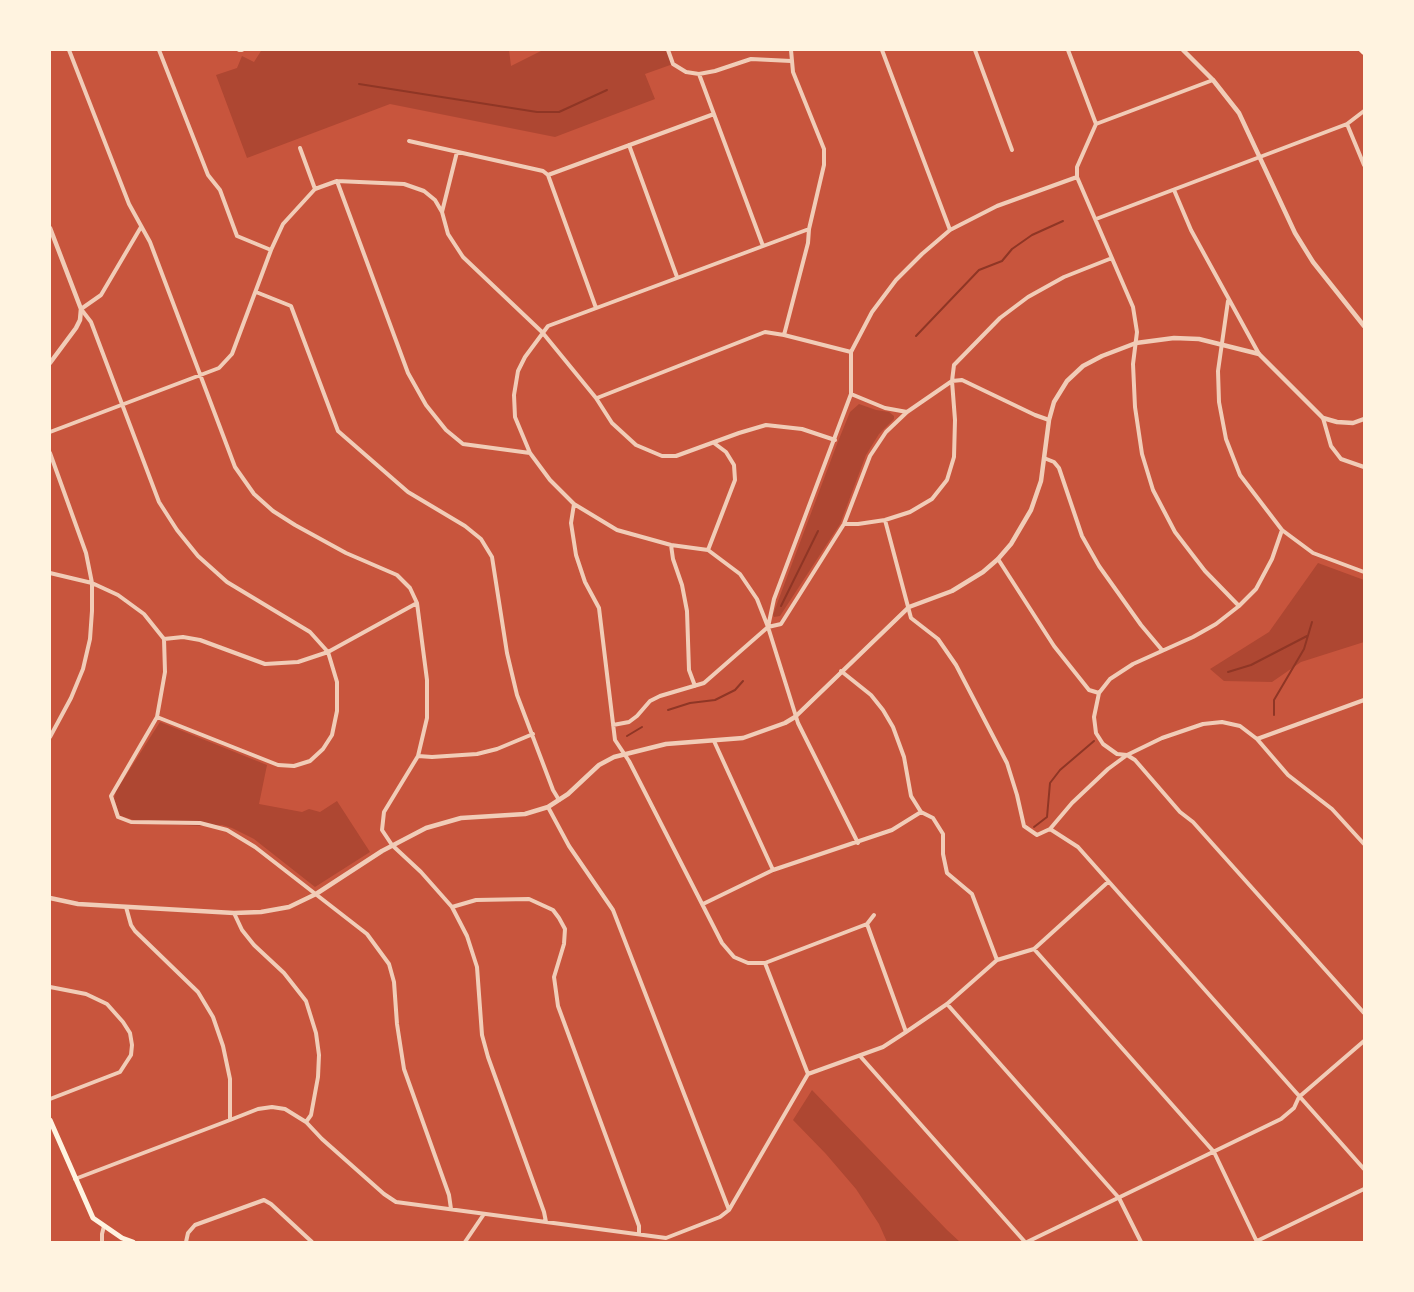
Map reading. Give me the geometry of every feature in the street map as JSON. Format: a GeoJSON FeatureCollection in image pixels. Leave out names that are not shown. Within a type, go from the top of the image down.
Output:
{"type":"FeatureCollection","features":[{"type":"Feature","properties":{"kind":"main road"},"geometry":{"type":"LineString","coordinates":[[50,1120],[93,1218],[133,1242]]}},
{"type":"Feature","properties":{"kind":"street"},"geometry":{"type":"LineString","coordinates":[[69,50],[129,204],[150,242],[235,467],[254,494],[273,511],[346,554],[397,575],[410,588],[417,603],[427,680],[427,718],[418,756],[384,812],[382,830],[392,845],[421,872],[452,907],[467,936],[477,967],[483,1035],[488,1057],[546,1222]]}},
{"type":"Feature","properties":{"kind":"street"},"geometry":{"type":"LineString","coordinates":[[159,50],[208,175],[220,190],[237,236],[271,250]]}},
{"type":"Feature","properties":{"kind":"street"},"geometry":{"type":"LineString","coordinates":[[668,50],[673,64],[686,72],[699,74],[751,59],[791,61]]}},
{"type":"Feature","properties":{"kind":"street"},"geometry":{"type":"LineString","coordinates":[[784,335],[808,243],[809,229],[824,165],[824,149],[791,61],[791,50]]}},
{"type":"Feature","properties":{"kind":"street"},"geometry":{"type":"LineString","coordinates":[[882,50],[950,230]]}},
{"type":"Feature","properties":{"kind":"street"},"geometry":{"type":"LineString","coordinates":[[975,50],[1012,150]]}},
{"type":"Feature","properties":{"kind":"street"},"geometry":{"type":"LineString","coordinates":[[1068,50],[1096,124],[1077,167],[1077,177],[1133,307],[1137,332],[1133,364],[1135,407],[1142,454],[1153,490],[1175,532],[1205,571],[1239,606]]}},
{"type":"Feature","properties":{"kind":"street"},"geometry":{"type":"LineString","coordinates":[[1183,50],[1239,113],[1301,243],[1365,327]]}},
{"type":"Feature","properties":{"kind":"street"},"geometry":{"type":"LineString","coordinates":[[699,74],[763,246]]}},
{"type":"Feature","properties":{"kind":"street"},"geometry":{"type":"LineString","coordinates":[[1096,124],[1212,80]]}},
{"type":"Feature","properties":{"kind":"street"},"geometry":{"type":"LineString","coordinates":[[1096,219],[1347,124],[1365,111]]}},
{"type":"Feature","properties":{"kind":"street"},"geometry":{"type":"LineString","coordinates":[[548,175],[714,114]]}},
{"type":"Feature","properties":{"kind":"street"},"geometry":{"type":"LineString","coordinates":[[1347,124],[1365,165]]}},
{"type":"Feature","properties":{"kind":"street"},"geometry":{"type":"LineString","coordinates":[[409,141],[543,171],[548,175],[596,308]]}},
{"type":"Feature","properties":{"kind":"street"},"geometry":{"type":"LineString","coordinates":[[629,145],[678,277]]}},
{"type":"Feature","properties":{"kind":"street"},"geometry":{"type":"LineString","coordinates":[[300,148],[315,189]]}},
{"type":"Feature","properties":{"kind":"street"},"geometry":{"type":"LineString","coordinates":[[442,212],[457,152]]}},
{"type":"Feature","properties":{"kind":"street"},"geometry":{"type":"LineString","coordinates":[[768,627],[774,599],[851,394],[851,352],[872,312],[896,280],[950,230],[997,206],[1077,177]]}},
{"type":"Feature","properties":{"kind":"street"},"geometry":{"type":"LineString","coordinates":[[337,181],[408,373],[426,405],[446,430],[463,444],[530,453]]}},
{"type":"Feature","properties":{"kind":"street"},"geometry":{"type":"LineString","coordinates":[[50,432],[219,368],[232,354],[283,224],[315,189],[337,181],[404,184],[424,191],[435,200],[442,212],[448,234],[463,257],[542,332],[596,398],[612,423],[636,445],[662,456],[683,454],[766,425],[802,429],[835,440]]}},
{"type":"Feature","properties":{"kind":"street"},"geometry":{"type":"LineString","coordinates":[[1174,190],[1191,230],[1259,354],[1323,418],[1353,423],[1365,419]]}},
{"type":"Feature","properties":{"kind":"street"},"geometry":{"type":"LineString","coordinates":[[50,363],[76,328],[80,320],[81,309],[101,295],[142,226]]}},
{"type":"Feature","properties":{"kind":"street"},"geometry":{"type":"LineString","coordinates":[[50,228],[81,309],[91,322],[159,502],[177,530],[198,556],[227,582],[310,632],[328,652],[337,682],[337,711],[332,735],[323,750],[310,761],[294,765],[278,765],[157,717]]}},
{"type":"Feature","properties":{"kind":"street"},"geometry":{"type":"LineString","coordinates":[[809,229],[548,326],[518,371],[514,396],[515,417],[530,453],[550,480],[574,504],[617,530],[671,544],[708,550],[740,574],[757,599],[768,627],[795,717],[858,843]]}},
{"type":"Feature","properties":{"kind":"street"},"geometry":{"type":"LineString","coordinates":[[844,524],[885,520],[910,512],[932,499],[947,480],[954,457],[955,420],[952,381],[954,364],[999,318],[1028,297],[1064,277],[1112,258]]}},
{"type":"Feature","properties":{"kind":"street"},"geometry":{"type":"LineString","coordinates":[[256,292],[291,306],[338,431],[408,492],[465,526],[481,539],[492,557],[507,653],[517,695],[559,801]]}},
{"type":"Feature","properties":{"kind":"street"},"geometry":{"type":"LineString","coordinates":[[1228,301],[1218,371],[1219,402],[1226,439],[1240,475],[1282,530],[1313,553],[1365,572]]}},
{"type":"Feature","properties":{"kind":"street"},"geometry":{"type":"LineString","coordinates":[[596,398],[765,332],[851,352]]}},
{"type":"Feature","properties":{"kind":"street"},"geometry":{"type":"LineString","coordinates":[[50,898],[62,902],[234,913],[261,912],[289,907],[316,894],[392,845],[426,828],[461,818],[525,814],[548,807],[559,801],[610,758],[666,744],[714,741],[758,734],[785,723],[795,717],[840,671],[909,607],[952,591],[983,572],[1011,544],[1031,510],[1041,481],[1049,420],[1054,402],[1067,381],[1083,366],[1136,343],[1174,338],[1221,343],[1259,354]]}},
{"type":"Feature","properties":{"kind":"street"},"geometry":{"type":"LineString","coordinates":[[613,725],[629,722],[650,701],[660,696],[704,683],[768,627],[781,624],[844,524],[870,456],[886,432],[907,411],[952,381],[963,381],[1049,420]]}},
{"type":"Feature","properties":{"kind":"street"},"geometry":{"type":"LineString","coordinates":[[851,394],[885,408],[907,411]]}},
{"type":"Feature","properties":{"kind":"street"},"geometry":{"type":"LineString","coordinates":[[1323,418],[1331,446],[1341,459],[1365,467]]}},
{"type":"Feature","properties":{"kind":"street"},"geometry":{"type":"LineString","coordinates":[[708,550],[735,480],[734,465],[726,452],[714,442]]}},
{"type":"Feature","properties":{"kind":"street"},"geometry":{"type":"LineString","coordinates":[[50,453],[86,553],[92,583],[90,639],[83,669],[71,698],[50,737]]}},
{"type":"Feature","properties":{"kind":"street"},"geometry":{"type":"LineString","coordinates":[[1044,458],[1054,462],[1059,468],[1082,536],[1099,566],[1141,625],[1162,650]]}},
{"type":"Feature","properties":{"kind":"street"},"geometry":{"type":"LineString","coordinates":[[574,504],[571,523],[576,555],[585,582],[599,608],[615,740],[630,763],[722,943],[734,957],[748,963],[765,963],[867,924],[874,915]]}},
{"type":"Feature","properties":{"kind":"street"},"geometry":{"type":"LineString","coordinates":[[885,520],[912,618],[938,639],[945,648],[1007,763],[1024,826],[1037,835],[1050,830],[1089,785],[1127,755],[1162,738],[1203,724],[1222,722],[1240,726],[1257,739],[1288,775],[1332,809],[1365,844]]}},
{"type":"Feature","properties":{"kind":"street"},"geometry":{"type":"LineString","coordinates":[[1282,530],[1272,559],[1256,588],[1239,606],[1201,633],[1133,664],[1110,679],[1099,693],[1094,717],[1096,733],[1103,744],[1117,754],[1127,755],[1135,760],[1365,1013]]}},
{"type":"Feature","properties":{"kind":"street"},"geometry":{"type":"LineString","coordinates":[[671,544],[687,611],[689,670],[694,686]]}},
{"type":"Feature","properties":{"kind":"street"},"geometry":{"type":"LineString","coordinates":[[998,559],[1054,646],[1089,690],[1099,693]]}},
{"type":"Feature","properties":{"kind":"street"},"geometry":{"type":"LineString","coordinates":[[50,573],[92,583],[118,595],[144,614],[164,639],[165,672],[157,717],[111,796],[118,817],[131,822],[200,823],[227,830],[255,847],[367,934],[389,964],[394,982],[397,1024],[404,1069],[449,1195],[451,1209]]}},
{"type":"Feature","properties":{"kind":"street"},"geometry":{"type":"LineString","coordinates":[[164,639],[183,637],[200,640],[265,664],[298,662],[328,652],[417,603]]}},
{"type":"Feature","properties":{"kind":"street"},"geometry":{"type":"LineString","coordinates":[[840,671],[871,695],[884,710],[904,758],[911,796],[921,812],[933,818],[943,834],[943,854],[947,873],[972,894],[997,960]]}},
{"type":"Feature","properties":{"kind":"street"},"geometry":{"type":"LineString","coordinates":[[1257,739],[1365,700]]}},
{"type":"Feature","properties":{"kind":"street"},"geometry":{"type":"LineString","coordinates":[[418,756],[477,754],[497,749],[533,734]]}},
{"type":"Feature","properties":{"kind":"street"},"geometry":{"type":"LineString","coordinates":[[714,741],[773,870]]}},
{"type":"Feature","properties":{"kind":"street"},"geometry":{"type":"LineString","coordinates":[[548,807],[569,846],[613,909],[729,1210]]}},
{"type":"Feature","properties":{"kind":"street"},"geometry":{"type":"LineString","coordinates":[[703,904],[773,870],[892,831],[921,812]]}},
{"type":"Feature","properties":{"kind":"street"},"geometry":{"type":"LineString","coordinates":[[1050,830],[1078,847],[1365,1169]]}},
{"type":"Feature","properties":{"kind":"street"},"geometry":{"type":"LineString","coordinates":[[75,1179],[258,1109],[272,1107],[285,1109],[306,1122],[322,1139],[396,1202],[666,1238],[720,1217],[729,1210],[807,1074],[883,1047],[947,1004],[997,960],[1034,949],[1108,882]]}},
{"type":"Feature","properties":{"kind":"street"},"geometry":{"type":"LineString","coordinates":[[452,907],[476,900],[529,899],[553,910],[559,918],[565,929],[564,944],[554,977],[558,1006],[639,1226],[639,1234]]}},
{"type":"Feature","properties":{"kind":"street"},"geometry":{"type":"LineString","coordinates":[[126,907],[135,931],[198,992],[213,1017],[224,1046],[230,1079],[230,1120]]}},
{"type":"Feature","properties":{"kind":"street"},"geometry":{"type":"LineString","coordinates":[[234,913],[242,930],[254,945],[284,973],[306,1002],[316,1034],[319,1055],[313,1105],[306,1122]]}},
{"type":"Feature","properties":{"kind":"street"},"geometry":{"type":"LineString","coordinates":[[867,924],[906,1032]]}},
{"type":"Feature","properties":{"kind":"street"},"geometry":{"type":"LineString","coordinates":[[1034,949],[1214,1152],[1257,1242],[1365,1189]]}},
{"type":"Feature","properties":{"kind":"street"},"geometry":{"type":"LineString","coordinates":[[765,963],[807,1074]]}},
{"type":"Feature","properties":{"kind":"street"},"geometry":{"type":"LineString","coordinates":[[50,987],[86,994],[107,1004],[130,1033],[132,1045],[131,1055],[120,1072],[50,1099]]}},
{"type":"Feature","properties":{"kind":"street"},"geometry":{"type":"LineString","coordinates":[[947,1004],[1119,1198],[1141,1242]]}},
{"type":"Feature","properties":{"kind":"street"},"geometry":{"type":"LineString","coordinates":[[860,1056],[1026,1242],[1281,1119],[1294,1108],[1299,1097],[1365,1041]]}},
{"type":"Feature","properties":{"kind":"street"},"geometry":{"type":"LineString","coordinates":[[186,1242],[188,1233],[195,1225],[264,1200],[312,1242]]}},
{"type":"Feature","properties":{"kind":"street"},"geometry":{"type":"LineString","coordinates":[[465,1242],[484,1214]]}},
{"type":"Feature","properties":{"kind":"street"},"geometry":{"type":"LineString","coordinates":[[102,1242],[104,1226]]}},
{"type":"Feature","properties":{"kind":"shaded area"},"geometry":{"type":"Polygon","coordinates":[[[259,50],[509,50],[511,66],[543,50],[668,50],[673,64],[645,74],[655,99],[555,137],[390,104],[247,158],[216,75],[237,68],[242,56],[254,62],[261,51],[259,50]]]}},
{"type":"Feature","properties":{"kind":"shaded area"},"geometry":{"type":"Polygon","coordinates":[[[859,404],[889,412],[894,419],[879,434],[866,455],[840,524],[780,616],[774,617],[837,444],[850,412],[859,404]]]}},
{"type":"Feature","properties":{"kind":"shaded area"},"geometry":{"type":"Polygon","coordinates":[[[1318,563],[1364,580],[1364,642],[1301,662],[1272,682],[1224,681],[1210,669],[1269,632],[1318,563]]]}},
{"type":"Feature","properties":{"kind":"shaded area"},"geometry":{"type":"Polygon","coordinates":[[[160,722],[267,765],[259,804],[302,812],[309,809],[320,812],[337,801],[370,852],[315,887],[254,839],[232,828],[222,825],[143,823],[121,816],[113,803],[116,791],[160,722]]]}},
{"type":"Feature","properties":{"kind":"shaded area"},"geometry":{"type":"Polygon","coordinates":[[[812,1090],[960,1242],[887,1242],[879,1224],[856,1189],[793,1120],[812,1090]]]}},
{"type":"Feature","properties":{"kind":"waterway"},"geometry":{"type":"LineString","coordinates":[[359,84],[537,112],[559,112],[607,90]]}},
{"type":"Feature","properties":{"kind":"waterway"},"geometry":{"type":"LineString","coordinates":[[916,336],[979,270],[1002,261],[1012,249],[1032,235],[1063,221]]}},
{"type":"Feature","properties":{"kind":"waterway"},"geometry":{"type":"LineString","coordinates":[[781,606],[818,531]]}},
{"type":"Feature","properties":{"kind":"waterway"},"geometry":{"type":"LineString","coordinates":[[1274,715],[1274,700],[1304,649],[1312,622]]}},
{"type":"Feature","properties":{"kind":"waterway"},"geometry":{"type":"LineString","coordinates":[[1228,672],[1251,665],[1307,636]]}},
{"type":"Feature","properties":{"kind":"waterway"},"geometry":{"type":"LineString","coordinates":[[668,710],[690,703],[715,700],[735,690],[743,681]]}},
{"type":"Feature","properties":{"kind":"waterway"},"geometry":{"type":"LineString","coordinates":[[627,736],[642,727]]}},
{"type":"Feature","properties":{"kind":"waterway"},"geometry":{"type":"LineString","coordinates":[[1034,827],[1047,817],[1050,783],[1060,770],[1094,741]]}}]}
